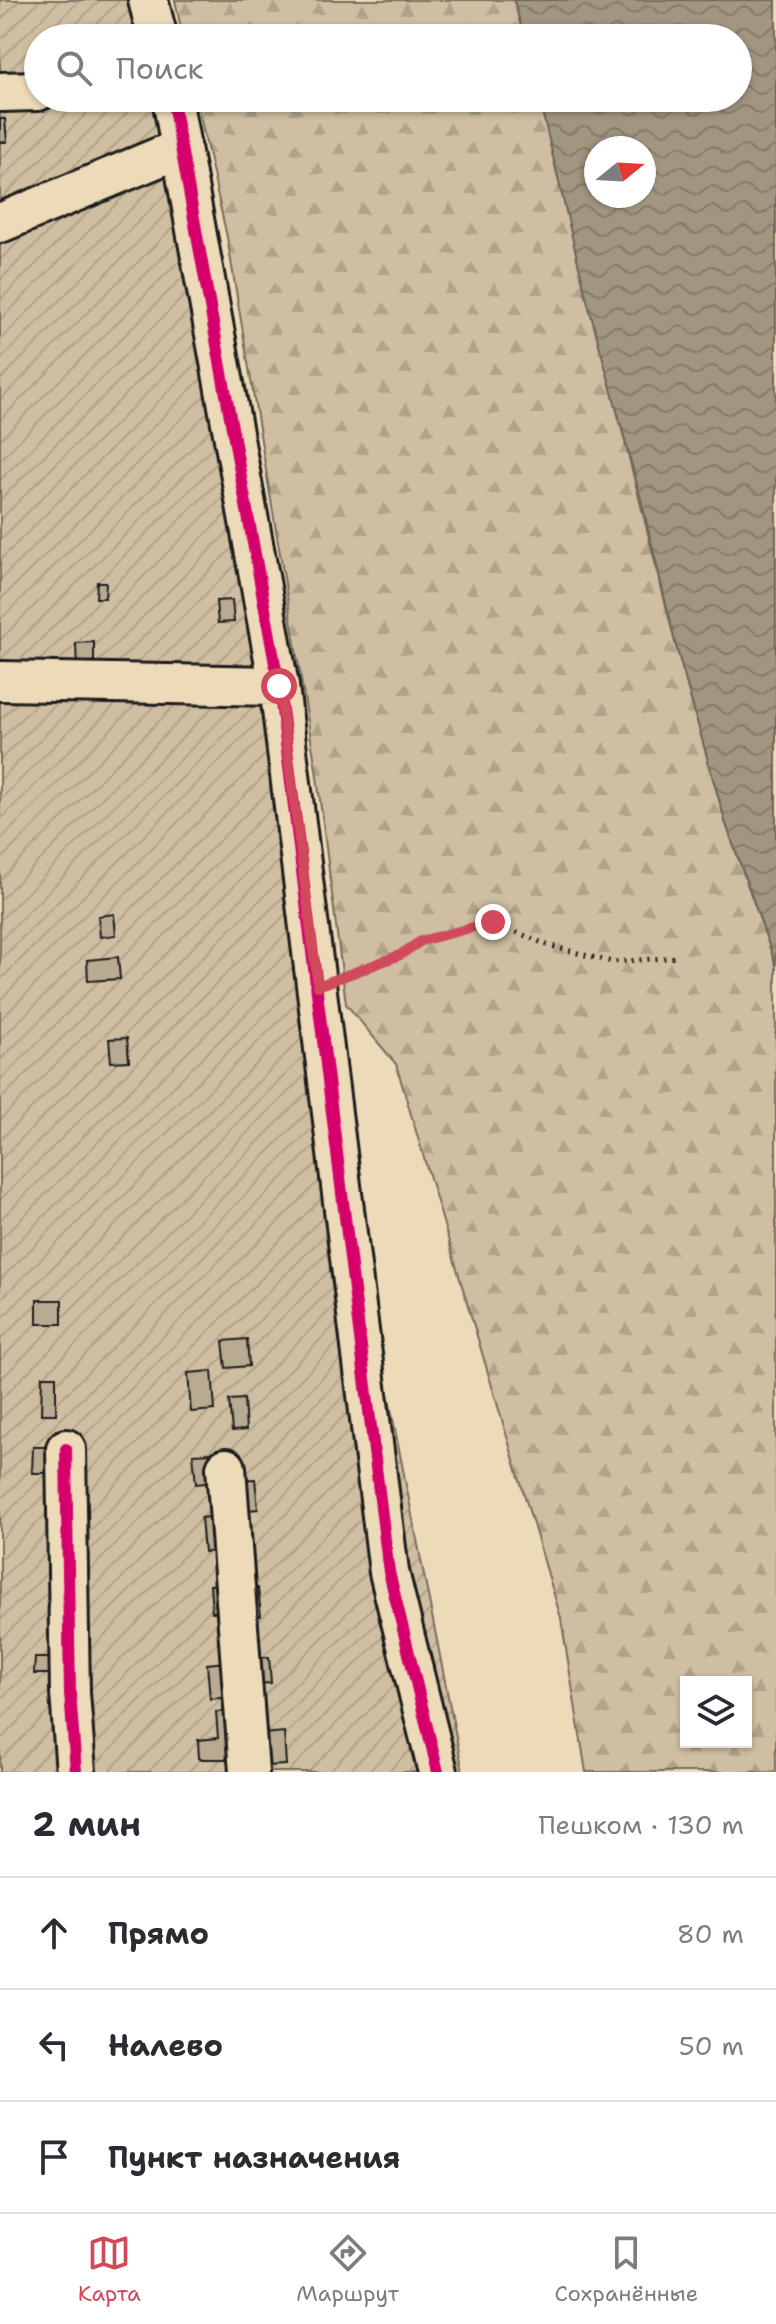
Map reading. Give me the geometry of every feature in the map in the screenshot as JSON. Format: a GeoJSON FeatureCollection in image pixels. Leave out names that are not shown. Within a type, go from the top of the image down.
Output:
{"type":"FeatureCollection","features":[{"type":"Feature","properties":{"kind":"street"},"geometry":{"type":"LineString","coordinates":[[148,0],[154,24]]}},
{"type":"Feature","properties":{"kind":"street"},"geometry":{"type":"LineString","coordinates":[[0,92],[24,91]]}},
{"type":"Feature","properties":{"kind":"street"},"geometry":{"type":"LineString","coordinates":[[175,112],[279,686],[389,1572],[438,1772]]}},
{"type":"Feature","properties":{"kind":"street"},"geometry":{"type":"LineString","coordinates":[[0,223],[181,148]]}},
{"type":"Feature","properties":{"kind":"street"},"geometry":{"type":"LineString","coordinates":[[0,681],[279,686]]}},
{"type":"Feature","properties":{"kind":"street"},"geometry":{"type":"LineString","coordinates":[[66,1449],[70,1693],[76,1772]]}},
{"type":"Feature","properties":{"kind":"street"},"geometry":{"type":"LineString","coordinates":[[226,1468],[249,1772]]}},
{"type":"Feature","properties":{"kind":"path"},"geometry":{"type":"LineString","coordinates":[[318,986],[400,955],[421,941],[493,922],[547,945],[612,962],[679,957]]}},
{"type":"Feature","properties":{"kind":"green space"},"geometry":{"type":"Polygon","coordinates":[[[0,0],[166,0],[172,24],[24,24],[24,112],[191,112],[373,1318],[463,1772],[0,1772],[0,0]]]}},
{"type":"Feature","properties":{"kind":"green space"},"geometry":{"type":"Polygon","coordinates":[[[175,0],[514,0],[520,24],[180,24],[175,0]]]}},
{"type":"Feature","properties":{"kind":"green space"},"geometry":{"type":"Polygon","coordinates":[[[199,112],[542,112],[676,646],[725,821],[776,965],[776,1772],[586,1772],[561,1618],[396,1064],[346,1004],[316,769],[227,237],[199,112]]]}},
{"type":"Feature","properties":{"kind":"water"},"geometry":{"type":"Polygon","coordinates":[[[514,0],[776,0],[776,965],[725,821],[676,646],[641,499],[587,300],[542,112],[752,112],[752,24],[520,24],[514,0]]]}},
{"type":"Feature","properties":{"kind":"building"},"geometry":{"type":"Polygon","coordinates":[[[0,119],[5,119],[7,142],[0,142],[0,119]]]}},
{"type":"Feature","properties":{"kind":"building"},"geometry":{"type":"Polygon","coordinates":[[[97,582],[106,582],[105,598],[96,598],[97,582]]]}},
{"type":"Feature","properties":{"kind":"building"},"geometry":{"type":"Polygon","coordinates":[[[232,600],[234,622],[218,623],[216,601],[232,600]]]}},
{"type":"Feature","properties":{"kind":"building"},"geometry":{"type":"Polygon","coordinates":[[[94,642],[94,667],[77,668],[76,643],[94,642]]]}},
{"type":"Feature","properties":{"kind":"building"},"geometry":{"type":"Polygon","coordinates":[[[114,914],[116,935],[100,937],[98,916],[114,914]]]}},
{"type":"Feature","properties":{"kind":"building"},"geometry":{"type":"Polygon","coordinates":[[[118,957],[120,979],[88,981],[87,960],[118,957]]]}},
{"type":"Feature","properties":{"kind":"building"},"geometry":{"type":"Polygon","coordinates":[[[127,1038],[129,1061],[111,1062],[109,1039],[127,1038]]]}},
{"type":"Feature","properties":{"kind":"building"},"geometry":{"type":"Polygon","coordinates":[[[37,1300],[62,1300],[62,1324],[37,1324],[37,1300]]]}},
{"type":"Feature","properties":{"kind":"building"},"geometry":{"type":"Polygon","coordinates":[[[247,1339],[249,1366],[226,1368],[223,1341],[247,1339]]]}},
{"type":"Feature","properties":{"kind":"building"},"geometry":{"type":"Polygon","coordinates":[[[212,1371],[215,1410],[191,1412],[188,1373],[212,1371]]]}},
{"type":"Feature","properties":{"kind":"building"},"geometry":{"type":"Polygon","coordinates":[[[42,1376],[56,1376],[56,1414],[41,1414],[42,1376]]]}},
{"type":"Feature","properties":{"kind":"building"},"geometry":{"type":"Polygon","coordinates":[[[244,1399],[246,1430],[232,1431],[229,1400],[244,1399]]]}},
{"type":"Feature","properties":{"kind":"building"},"geometry":{"type":"Polygon","coordinates":[[[33,1447],[52,1447],[52,1473],[32,1473],[33,1447]]]}},
{"type":"Feature","properties":{"kind":"building"},"geometry":{"type":"Polygon","coordinates":[[[212,1453],[215,1482],[196,1484],[193,1454],[212,1453]]]}},
{"type":"Feature","properties":{"kind":"building"},"geometry":{"type":"Polygon","coordinates":[[[255,1479],[258,1509],[238,1511],[235,1480],[255,1479]]]}},
{"type":"Feature","properties":{"kind":"building"},"geometry":{"type":"Polygon","coordinates":[[[219,1516],[222,1551],[204,1552],[201,1518],[219,1516]]]}},
{"type":"Feature","properties":{"kind":"building"},"geometry":{"type":"Polygon","coordinates":[[[223,1584],[225,1611],[212,1612],[210,1585],[223,1584]]]}},
{"type":"Feature","properties":{"kind":"building"},"geometry":{"type":"Polygon","coordinates":[[[258,1588],[261,1616],[245,1618],[243,1589],[258,1588]]]}},
{"type":"Feature","properties":{"kind":"building"},"geometry":{"type":"Polygon","coordinates":[[[269,1657],[271,1683],[251,1684],[249,1659],[269,1657]]]}},
{"type":"Feature","properties":{"kind":"building"},"geometry":{"type":"Polygon","coordinates":[[[35,1658],[61,1658],[61,1674],[34,1674],[35,1658]]]}},
{"type":"Feature","properties":{"kind":"building"},"geometry":{"type":"Polygon","coordinates":[[[226,1662],[229,1697],[210,1699],[207,1664],[226,1662]]]}},
{"type":"Feature","properties":{"kind":"building"},"geometry":{"type":"Polygon","coordinates":[[[230,1711],[233,1759],[199,1759],[198,1740],[218,1738],[216,1712],[230,1711]]]}},
{"type":"Feature","properties":{"kind":"building"},"geometry":{"type":"Polygon","coordinates":[[[284,1732],[286,1765],[265,1766],[263,1734],[284,1732]]]}},
{"type":"Feature","properties":{"kind":"cycle path"},"geometry":{"type":"LineString","coordinates":[[175,112],[279,686],[389,1572],[438,1772]]}},
{"type":"Feature","properties":{"kind":"cycle path"},"geometry":{"type":"LineString","coordinates":[[66,1449],[70,1693],[76,1772]]}},
{"type":"Feature","properties":{"kind":"route"},"geometry":{"type":"LineString","coordinates":[[279,686],[318,986],[400,955],[421,941],[493,922]]}}]}
